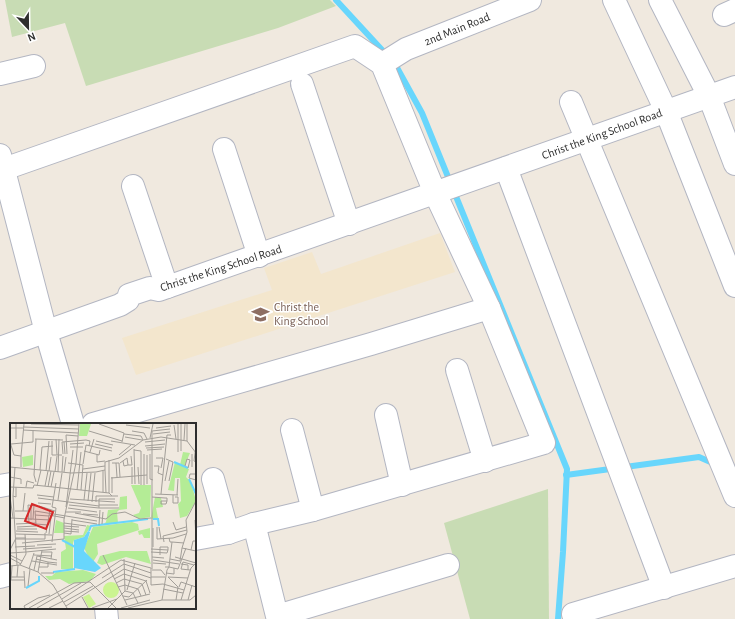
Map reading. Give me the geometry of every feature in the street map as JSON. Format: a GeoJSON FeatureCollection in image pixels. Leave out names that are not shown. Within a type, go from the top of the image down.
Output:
{"type":"FeatureCollection","features":[{"type":"Feature","properties":{"kind":"street","name":"2nd Main Road"},"geometry":{"type":"LineString","coordinates":[[382,64],[406,49],[530,0]]}},
{"type":"Feature","properties":{"kind":"street"},"geometry":{"type":"LineString","coordinates":[[614,0],[666,111],[735,286]]}},
{"type":"Feature","properties":{"kind":"street"},"geometry":{"type":"LineString","coordinates":[[660,0],[709,96],[735,164]]}},
{"type":"Feature","properties":{"kind":"street"},"geometry":{"type":"LineString","coordinates":[[73,423],[46,332],[2,162],[355,46],[382,64],[440,191],[544,444],[313,510],[254,524],[228,533],[196,539]]}},
{"type":"Feature","properties":{"kind":"street"},"geometry":{"type":"LineString","coordinates":[[0,74],[34,66]]}},
{"type":"Feature","properties":{"kind":"street"},"geometry":{"type":"LineString","coordinates":[[302,84],[349,224]]}},
{"type":"Feature","properties":{"kind":"street","name":"Christ the King School Road"},"geometry":{"type":"LineString","coordinates":[[0,348],[120,305],[128,300],[129,295],[150,288],[157,290],[167,287],[259,256],[735,87]]}},
{"type":"Feature","properties":{"kind":"street"},"geometry":{"type":"LineString","coordinates":[[571,102],[735,496]]}},
{"type":"Feature","properties":{"kind":"street"},"geometry":{"type":"LineString","coordinates":[[224,149],[259,256]]}},
{"type":"Feature","properties":{"kind":"street"},"geometry":{"type":"LineString","coordinates":[[506,168],[664,588]]}},
{"type":"Feature","properties":{"kind":"street"},"geometry":{"type":"LineString","coordinates":[[133,186],[167,287]]}},
{"type":"Feature","properties":{"kind":"street"},"geometry":{"type":"LineString","coordinates":[[96,423],[364,346],[489,308]]}},
{"type":"Feature","properties":{"kind":"street"},"geometry":{"type":"LineString","coordinates":[[457,370],[485,461]]}},
{"type":"Feature","properties":{"kind":"street"},"geometry":{"type":"LineString","coordinates":[[386,415],[402,485]]}},
{"type":"Feature","properties":{"kind":"street"},"geometry":{"type":"LineString","coordinates":[[292,430],[313,510]]}},
{"type":"Feature","properties":{"kind":"street"},"geometry":{"type":"LineString","coordinates":[[213,479],[228,533]]}},
{"type":"Feature","properties":{"kind":"street"},"geometry":{"type":"LineString","coordinates":[[0,486],[10,484]]}},
{"type":"Feature","properties":{"kind":"street"},"geometry":{"type":"LineString","coordinates":[[254,524],[277,616],[299,614],[448,565]]}},
{"type":"Feature","properties":{"kind":"street"},"geometry":{"type":"LineString","coordinates":[[573,614],[735,566]]}},
{"type":"Feature","properties":{"kind":"street"},"geometry":{"type":"LineString","coordinates":[[0,576],[10,574]]}},
{"type":"Feature","properties":{"kind":"street"},"geometry":{"type":"LineString","coordinates":[[106,609],[107,619]]}},
{"type":"Feature","properties":{"kind":"shaded area","name":"Christ the King School"},"geometry":{"type":"Polygon","coordinates":[[[440,233],[455,272],[136,375],[122,338],[272,290],[264,268],[312,252],[321,274],[440,233]]]}},
{"type":"Feature","properties":{"kind":"green space"},"geometry":{"type":"Polygon","coordinates":[[[5,0],[330,0],[336,6],[278,28],[86,86],[65,23],[12,37],[5,0]]]}},
{"type":"Feature","properties":{"kind":"green space"},"geometry":{"type":"Polygon","coordinates":[[[548,489],[549,619],[470,619],[444,523],[548,489]]]}},
{"type":"Feature","properties":{"kind":"waterway"},"geometry":{"type":"LineString","coordinates":[[336,0],[395,64],[422,113],[567,469],[558,619]]}},
{"type":"Feature","properties":{"kind":"waterway"},"geometry":{"type":"LineString","coordinates":[[566,475],[699,457],[715,464]]}},
{"type":"Feature","properties":{"kind":"place","name":"Christ the King School"},"geometry":{"type":"Point","coordinates":[261,314]}}]}
